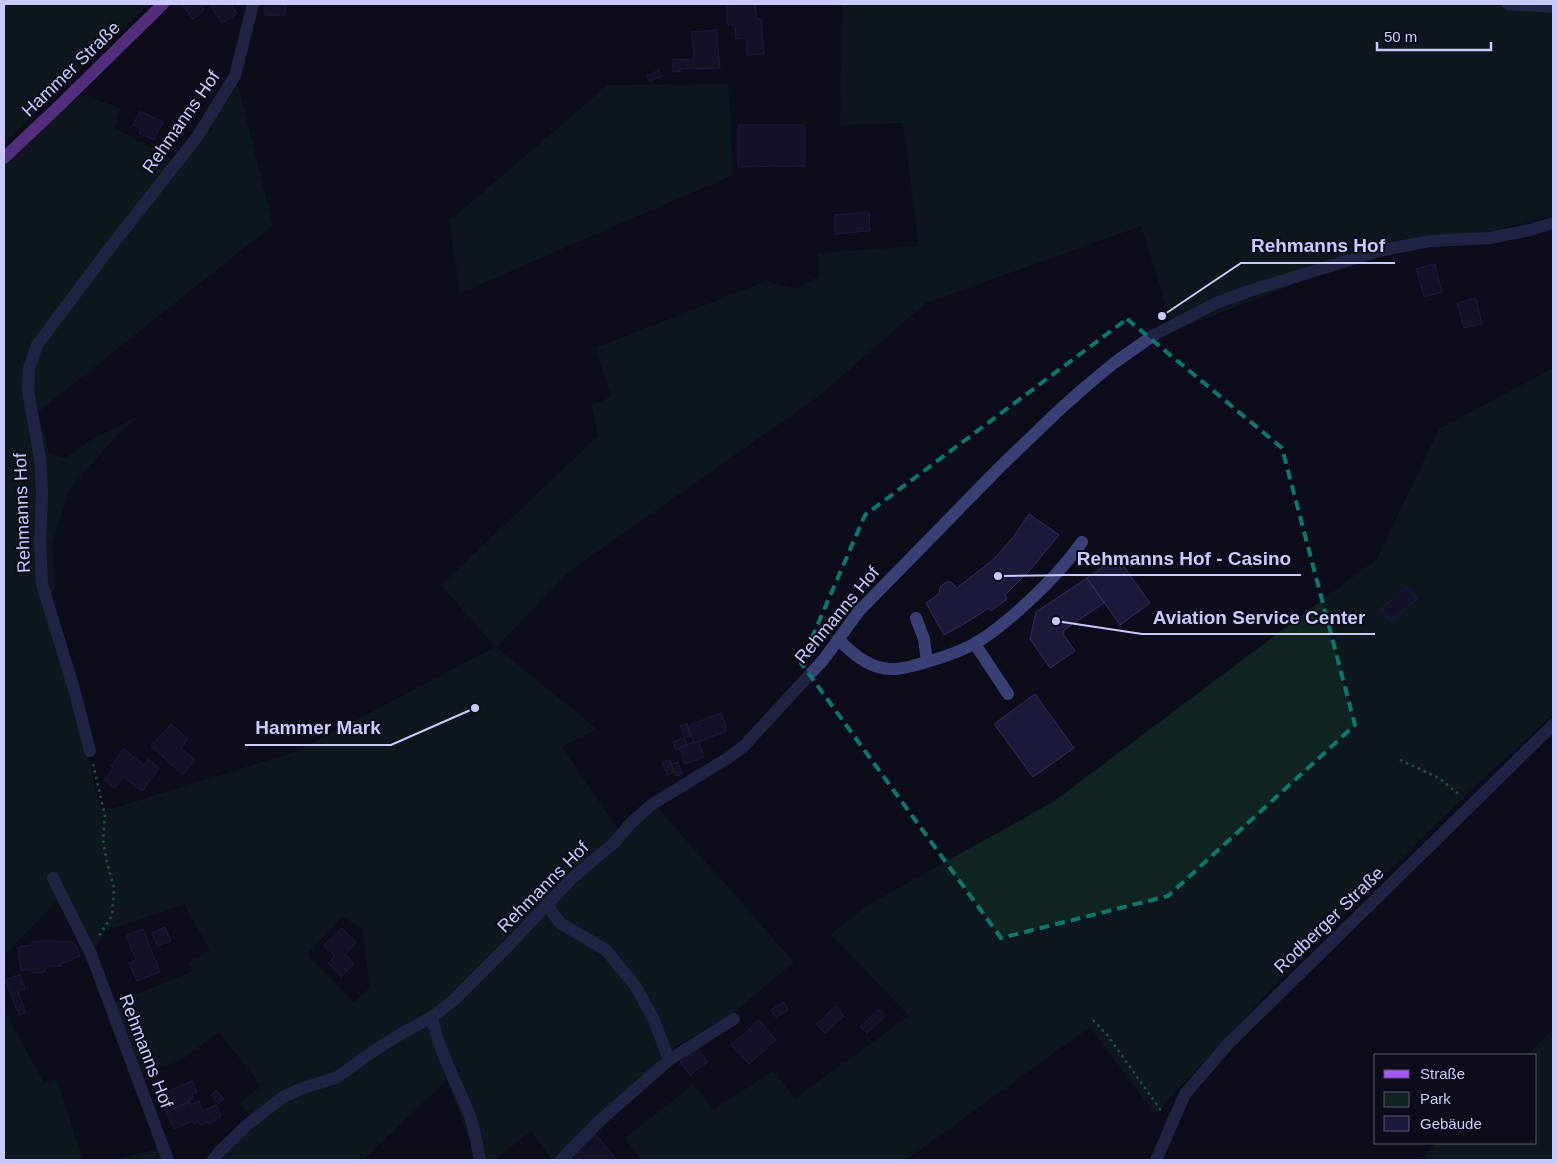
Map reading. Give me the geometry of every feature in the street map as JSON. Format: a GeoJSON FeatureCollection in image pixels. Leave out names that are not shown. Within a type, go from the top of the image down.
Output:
{"type":"FeatureCollection","features":[{"type":"Feature","properties":{"kind":"main road","name":"Hammer Straße"},"geometry":{"type":"LineString","coordinates":[[4,158],[60,106],[162,4]]}},
{"type":"Feature","properties":{"kind":"street","name":"Rehmanns Hof"},"geometry":{"type":"LineString","coordinates":[[90,751],[74,689],[42,584],[40,459],[28,391],[28,368],[37,345],[112,245],[197,137],[235,76],[253,4]]}},
{"type":"Feature","properties":{"kind":"street"},"geometry":{"type":"LineString","coordinates":[[1508,4],[1553,7]]}},
{"type":"Feature","properties":{"kind":"street","name":"Rehmanns Hof"},"geometry":{"type":"LineString","coordinates":[[213,1160],[247,1125],[283,1097],[303,1088],[336,1078],[390,1041],[432,1017],[453,1001],[512,942],[570,879],[615,842],[630,824],[651,805],[728,758],[744,746],[824,659],[859,611],[1000,467],[1056,413],[1114,363],[1154,335],[1184,318],[1225,300],[1379,250],[1430,241],[1490,238],[1553,223]]}},
{"type":"Feature","properties":{"kind":"street"},"geometry":{"type":"LineString","coordinates":[[838,639],[864,661],[880,668],[902,668],[951,654],[975,644],[1028,603],[1066,564],[1082,542]]}},
{"type":"Feature","properties":{"kind":"street"},"geometry":{"type":"LineString","coordinates":[[916,618],[924,639],[927,662]]}},
{"type":"Feature","properties":{"kind":"street"},"geometry":{"type":"LineString","coordinates":[[975,644],[1008,694]]}},
{"type":"Feature","properties":{"kind":"street","name":"Rodberger Straße"},"geometry":{"type":"LineString","coordinates":[[1156,1160],[1185,1094],[1228,1044],[1553,725]]}},
{"type":"Feature","properties":{"kind":"street","name":"Rehmanns Hof"},"geometry":{"type":"LineString","coordinates":[[53,878],[91,954],[168,1160]]}},
{"type":"Feature","properties":{"kind":"street"},"geometry":{"type":"LineString","coordinates":[[547,905],[560,923],[606,950],[636,987],[654,1020],[669,1060]]}},
{"type":"Feature","properties":{"kind":"street"},"geometry":{"type":"LineString","coordinates":[[432,1017],[446,1063],[460,1091],[471,1121],[480,1160]]}},
{"type":"Feature","properties":{"kind":"street"},"geometry":{"type":"LineString","coordinates":[[561,1160],[604,1117],[669,1060],[734,1019]]}},
{"type":"Feature","properties":{"kind":"path"},"geometry":{"type":"LineString","coordinates":[[90,751],[105,816],[103,840],[114,888],[112,916],[97,939],[91,954]]}},
{"type":"Feature","properties":{"kind":"path"},"geometry":{"type":"LineString","coordinates":[[1400,760],[1438,778],[1472,805]]}},
{"type":"Feature","properties":{"kind":"path"},"geometry":{"type":"LineString","coordinates":[[1093,1020],[1114,1043],[1164,1114],[1173,1121]]}},
{"type":"Feature","properties":{"kind":"highlighted area"},"geometry":{"type":"Polygon","coordinates":[[[1127,319],[1282,448],[1355,725],[1168,896],[1001,938],[801,663],[865,515],[1127,319]]]}},
{"type":"Feature","properties":{"kind":"green space"},"geometry":{"type":"Polygon","coordinates":[[[4,4],[149,4],[4,143],[4,4]]]}},
{"type":"Feature","properties":{"kind":"green space"},"geometry":{"type":"Polygon","coordinates":[[[842,4],[1553,4],[1553,215],[1486,233],[1371,254],[1174,331],[1141,226],[926,303],[819,396],[571,570],[496,647],[597,729],[562,747],[622,835],[655,805],[794,962],[731,1015],[674,1047],[558,1160],[552,1160],[531,1131],[495,1160],[477,1160],[447,1080],[363,1160],[209,1160],[251,1118],[240,1103],[261,1086],[219,1032],[184,1058],[141,1075],[174,1160],[113,1160],[160,1148],[89,958],[58,900],[4,955],[4,165],[81,94],[120,108],[115,128],[182,165],[238,85],[273,225],[38,412],[49,454],[65,458],[94,438],[139,416],[120,432],[68,491],[52,546],[56,583],[46,609],[72,687],[101,812],[295,752],[495,647],[441,585],[598,436],[592,405],[611,397],[596,348],[766,281],[796,289],[819,276],[818,253],[919,246],[903,123],[840,125],[842,4]],[[184,904],[106,931],[94,953],[112,1004],[193,971],[188,963],[210,950],[184,904]],[[343,916],[307,954],[353,1002],[370,988],[363,930],[343,916]]]}},
{"type":"Feature","properties":{"kind":"green space"},"geometry":{"type":"Polygon","coordinates":[[[728,84],[733,175],[460,293],[449,221],[608,85],[728,84]]]}},
{"type":"Feature","properties":{"kind":"green space"},"geometry":{"type":"Polygon","coordinates":[[[1553,368],[1553,714],[1465,796],[1306,952],[1155,1114],[1090,1027],[906,1160],[641,1160],[625,1138],[693,1085],[714,1109],[773,1071],[795,1098],[909,1016],[831,934],[868,905],[1053,802],[1377,559],[1439,429],[1553,368]]]}},
{"type":"Feature","properties":{"kind":"green space"},"geometry":{"type":"Polygon","coordinates":[[[4,1010],[44,1083],[57,1080],[83,1160],[4,1160],[4,1010]]]}},
{"type":"Feature","properties":{"kind":"green space"},"geometry":{"type":"Polygon","coordinates":[[[1553,1029],[1553,1160],[1421,1160],[1437,1144],[1537,1144],[1537,1054],[1528,1054],[1553,1029]]]}},
{"type":"Feature","properties":{"kind":"building"},"geometry":{"type":"Polygon","coordinates":[[[181,4],[201,4],[204,10],[193,19],[181,4]]]}},
{"type":"Feature","properties":{"kind":"building"},"geometry":{"type":"Polygon","coordinates":[[[209,4],[231,4],[237,14],[222,23],[209,4]]]}},
{"type":"Feature","properties":{"kind":"building"},"geometry":{"type":"Polygon","coordinates":[[[265,4],[286,4],[285,15],[265,15],[265,4]]]}},
{"type":"Feature","properties":{"kind":"building"},"geometry":{"type":"Polygon","coordinates":[[[726,4],[755,4],[757,19],[761,19],[764,54],[747,55],[746,38],[736,39],[735,25],[728,25],[726,4]]]}},
{"type":"Feature","properties":{"kind":"building"},"geometry":{"type":"Polygon","coordinates":[[[716,30],[720,68],[680,69],[680,72],[673,72],[673,59],[694,60],[692,32],[716,30]]]}},
{"type":"Feature","properties":{"kind":"building"},"geometry":{"type":"Polygon","coordinates":[[[659,70],[662,76],[650,82],[647,76],[659,70]]]}},
{"type":"Feature","properties":{"kind":"building"},"geometry":{"type":"Polygon","coordinates":[[[140,111],[163,122],[154,140],[139,133],[141,129],[133,125],[140,111]]]}},
{"type":"Feature","properties":{"kind":"building"},"geometry":{"type":"Polygon","coordinates":[[[738,125],[805,125],[805,166],[738,167],[738,125]]]}},
{"type":"Feature","properties":{"kind":"building"},"geometry":{"type":"Polygon","coordinates":[[[869,212],[870,231],[836,234],[834,215],[869,212]]]}},
{"type":"Feature","properties":{"kind":"building"},"geometry":{"type":"Polygon","coordinates":[[[1435,264],[1442,292],[1424,297],[1416,269],[1435,264]]]}},
{"type":"Feature","properties":{"kind":"building"},"geometry":{"type":"Polygon","coordinates":[[[1476,298],[1482,324],[1464,328],[1457,303],[1476,298]]]}},
{"type":"Feature","properties":{"kind":"building"},"geometry":{"type":"Polygon","coordinates":[[[1029,514],[1059,535],[1030,570],[1005,595],[1007,599],[991,611],[989,608],[944,635],[926,603],[939,594],[940,587],[946,582],[951,582],[957,588],[994,559],[1014,536],[1029,514]]]}},
{"type":"Feature","properties":{"kind":"building"},"geometry":{"type":"Polygon","coordinates":[[[1117,557],[1150,603],[1120,625],[1087,578],[1117,557]]]}},
{"type":"Feature","properties":{"kind":"building"},"geometry":{"type":"Polygon","coordinates":[[[1087,578],[1104,603],[1064,630],[1063,634],[1075,651],[1050,668],[1030,639],[1036,612],[1087,578]]]}},
{"type":"Feature","properties":{"kind":"building"},"geometry":{"type":"Polygon","coordinates":[[[1407,587],[1417,599],[1391,621],[1381,609],[1407,587]]]}},
{"type":"Feature","properties":{"kind":"building"},"geometry":{"type":"Polygon","coordinates":[[[1035,694],[1074,748],[1033,777],[994,724],[1035,694]]]}},
{"type":"Feature","properties":{"kind":"building"},"geometry":{"type":"Polygon","coordinates":[[[721,713],[727,731],[694,744],[687,726],[721,713]]]}},
{"type":"Feature","properties":{"kind":"building"},"geometry":{"type":"Polygon","coordinates":[[[687,723],[691,736],[684,738],[680,726],[687,723]]]}},
{"type":"Feature","properties":{"kind":"building"},"geometry":{"type":"Polygon","coordinates":[[[171,724],[188,739],[181,748],[195,760],[183,775],[151,746],[171,724]]]}},
{"type":"Feature","properties":{"kind":"building"},"geometry":{"type":"Polygon","coordinates":[[[684,738],[688,745],[676,750],[673,742],[684,738]]]}},
{"type":"Feature","properties":{"kind":"building"},"geometry":{"type":"Polygon","coordinates":[[[694,742],[694,744],[699,742],[704,757],[685,764],[679,748],[694,742]]]}},
{"type":"Feature","properties":{"kind":"building"},"geometry":{"type":"Polygon","coordinates":[[[124,749],[144,765],[148,759],[159,768],[142,791],[123,777],[114,788],[104,780],[113,768],[111,766],[124,749]]]}},
{"type":"Feature","properties":{"kind":"building"},"geometry":{"type":"Polygon","coordinates":[[[670,760],[674,772],[667,775],[662,762],[670,760]]]}},
{"type":"Feature","properties":{"kind":"building"},"geometry":{"type":"Polygon","coordinates":[[[678,762],[682,774],[676,776],[671,764],[678,762]]]}},
{"type":"Feature","properties":{"kind":"building"},"geometry":{"type":"Polygon","coordinates":[[[165,927],[171,941],[157,946],[152,933],[165,927]]]}},
{"type":"Feature","properties":{"kind":"building"},"geometry":{"type":"Polygon","coordinates":[[[342,928],[356,943],[345,954],[354,964],[341,977],[328,963],[335,956],[324,945],[342,928]]]}},
{"type":"Feature","properties":{"kind":"building"},"geometry":{"type":"Polygon","coordinates":[[[143,929],[160,972],[137,981],[129,963],[136,960],[126,935],[143,929]]]}},
{"type":"Feature","properties":{"kind":"building"},"geometry":{"type":"Polygon","coordinates":[[[56,940],[57,942],[71,941],[77,947],[80,956],[61,963],[61,966],[47,967],[41,973],[21,970],[18,947],[32,945],[32,942],[56,940]]]}},
{"type":"Feature","properties":{"kind":"building"},"geometry":{"type":"Polygon","coordinates":[[[20,974],[25,989],[18,992],[26,1012],[19,1015],[5,980],[20,974]]]}},
{"type":"Feature","properties":{"kind":"building"},"geometry":{"type":"Polygon","coordinates":[[[784,1002],[788,1010],[776,1017],[771,1010],[784,1002]]]}},
{"type":"Feature","properties":{"kind":"building"},"geometry":{"type":"Polygon","coordinates":[[[836,1006],[844,1016],[825,1033],[816,1024],[836,1006]]]}},
{"type":"Feature","properties":{"kind":"building"},"geometry":{"type":"Polygon","coordinates":[[[879,1009],[885,1016],[867,1033],[860,1027],[879,1009]]]}},
{"type":"Feature","properties":{"kind":"building"},"geometry":{"type":"Polygon","coordinates":[[[759,1020],[776,1040],[749,1064],[731,1045],[759,1020]]]}},
{"type":"Feature","properties":{"kind":"building"},"geometry":{"type":"Polygon","coordinates":[[[698,1048],[708,1062],[690,1075],[680,1062],[698,1048]]]}},
{"type":"Feature","properties":{"kind":"building"},"geometry":{"type":"Polygon","coordinates":[[[192,1081],[197,1092],[192,1094],[193,1098],[188,1100],[189,1102],[166,1112],[159,1095],[192,1081]]]}},
{"type":"Feature","properties":{"kind":"building"},"geometry":{"type":"Polygon","coordinates":[[[216,1090],[224,1099],[219,1104],[211,1095],[216,1090]]]}},
{"type":"Feature","properties":{"kind":"building"},"geometry":{"type":"Polygon","coordinates":[[[199,1101],[203,1111],[216,1105],[221,1116],[215,1119],[216,1121],[208,1124],[207,1122],[200,1125],[199,1122],[194,1124],[193,1121],[174,1129],[166,1112],[189,1102],[191,1105],[199,1101]]]}},
{"type":"Feature","properties":{"kind":"building"},"geometry":{"type":"Polygon","coordinates":[[[596,1135],[616,1159],[572,1160],[569,1157],[596,1135]]]}},
{"type":"Feature","properties":{"kind":"place","name":"Rehmanns Hof"},"geometry":{"type":"Point","coordinates":[1162,316]}},
{"type":"Feature","properties":{"kind":"place","name":"Rehmanns Hof - Casino"},"geometry":{"type":"Point","coordinates":[998,576]}},
{"type":"Feature","properties":{"kind":"place","name":"Aviation Service Center"},"geometry":{"type":"Point","coordinates":[1056,621]}},
{"type":"Feature","properties":{"kind":"place","name":"Hammer Mark"},"geometry":{"type":"Point","coordinates":[475,708]}}]}
